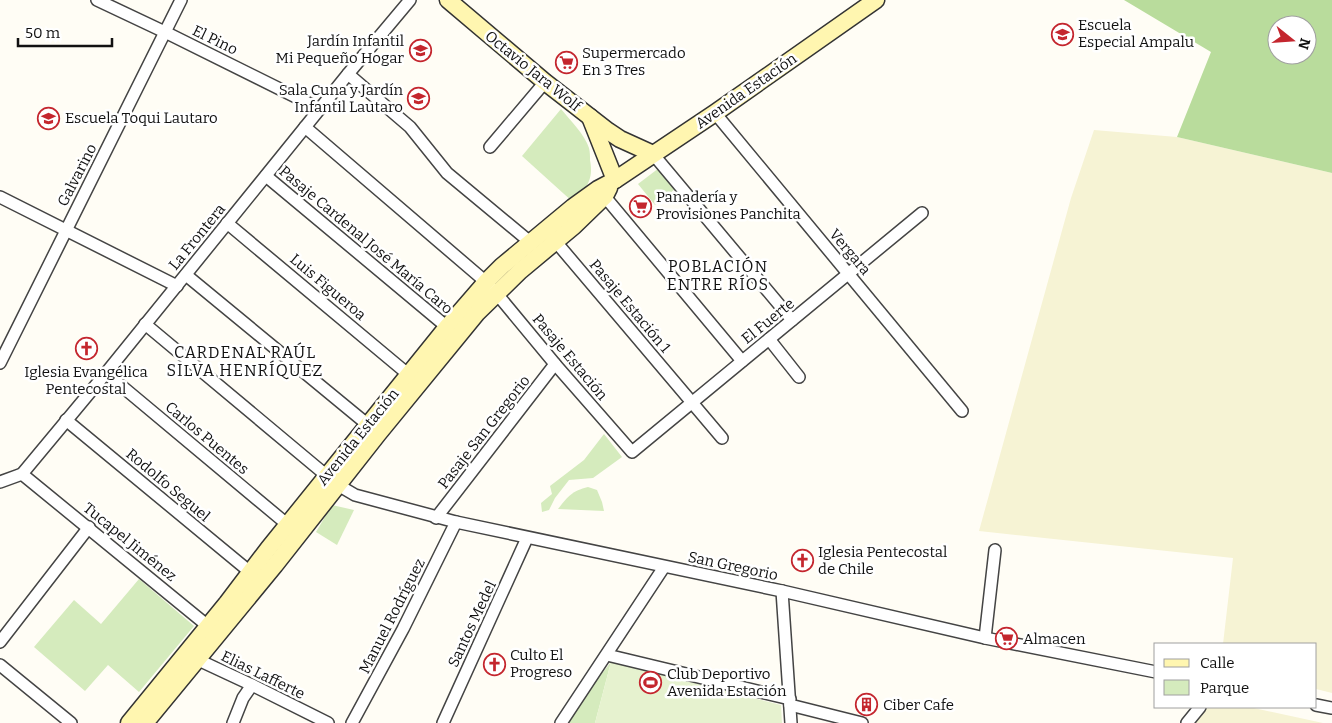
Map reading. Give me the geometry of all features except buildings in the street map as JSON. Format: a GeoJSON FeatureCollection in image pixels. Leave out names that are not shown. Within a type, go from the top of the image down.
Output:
{"type":"FeatureCollection","features":[{"type":"Feature","properties":{"kind":"street","name":"El Pino"},"geometry":{"type":"LineString","coordinates":[[97,0],[320,109]]}},
{"type":"Feature","properties":{"kind":"street","name":"Galvarino"},"geometry":{"type":"LineString","coordinates":[[0,363],[181,0]]}},
{"type":"Feature","properties":{"kind":"street","name":"La Frontera"},"geometry":{"type":"LineString","coordinates":[[22,474],[410,0]]}},
{"type":"Feature","properties":{"kind":"street","name":"Octavio Jara Wolf"},"geometry":{"type":"LineString","coordinates":[[448,0],[545,82],[590,117],[615,180]]}},
{"type":"Feature","properties":{"kind":"street","name":"Avenida Estación"},"geometry":{"type":"LineString","coordinates":[[373,429],[409,375],[447,328],[491,288],[520,272],[551,236],[615,180],[876,0]]}},
{"type":"Feature","properties":{"kind":"street"},"geometry":{"type":"LineString","coordinates":[[348,74],[410,127],[447,173],[530,242]]}},
{"type":"Feature","properties":{"kind":"street"},"geometry":{"type":"LineString","coordinates":[[490,146],[545,82]]}},
{"type":"Feature","properties":{"kind":"street","name":"Vergara"},"geometry":{"type":"LineString","coordinates":[[714,113],[962,411]]}},
{"type":"Feature","properties":{"kind":"street"},"geometry":{"type":"LineString","coordinates":[[590,117],[620,139],[653,154],[792,320]]}},
{"type":"Feature","properties":{"kind":"street","name":"Pasaje Estación"},"geometry":{"type":"LineString","coordinates":[[305,127],[491,288],[632,452]]}},
{"type":"Feature","properties":{"kind":"street","name":"Pasaje Cardenal José María Caro"},"geometry":{"type":"LineString","coordinates":[[266,176],[447,328]]}},
{"type":"Feature","properties":{"kind":"street"},"geometry":{"type":"LineString","coordinates":[[601,192],[742,361]]}},
{"type":"Feature","properties":{"kind":"street"},"geometry":{"type":"LineString","coordinates":[[0,197],[177,286]]}},
{"type":"Feature","properties":{"kind":"street","name":"El Fuerte"},"geometry":{"type":"LineString","coordinates":[[632,452],[922,213]]}},
{"type":"Feature","properties":{"kind":"street","name":"Luis Figueroa"},"geometry":{"type":"LineString","coordinates":[[227,223],[409,375]]}},
{"type":"Feature","properties":{"kind":"street","name":"Avenida Estación"},"geometry":{"type":"LineString","coordinates":[[129,723],[275,565],[332,481],[373,429],[477,313],[502,266],[530,242],[551,236]]}},
{"type":"Feature","properties":{"kind":"street","name":"Pasaje Estación 1"},"geometry":{"type":"LineString","coordinates":[[551,236],[722,438]]}},
{"type":"Feature","properties":{"kind":"street"},"geometry":{"type":"LineString","coordinates":[[186,275],[373,429]]}},
{"type":"Feature","properties":{"kind":"street","name":"San Gregorio"},"geometry":{"type":"LineString","coordinates":[[145,324],[332,481],[355,495],[436,518],[782,592],[985,638],[1154,672]]}},
{"type":"Feature","properties":{"kind":"street"},"geometry":{"type":"LineString","coordinates":[[769,339],[799,378]]}},
{"type":"Feature","properties":{"kind":"street","name":"Pasaje San Gregorio"},"geometry":{"type":"LineString","coordinates":[[436,518],[556,364]]}},
{"type":"Feature","properties":{"kind":"street","name":"Carlos Puentes"},"geometry":{"type":"LineString","coordinates":[[106,373],[288,525]]}},
{"type":"Feature","properties":{"kind":"street","name":"Rodolfo Seguel"},"geometry":{"type":"LineString","coordinates":[[66,420],[250,572]]}},
{"type":"Feature","properties":{"kind":"street"},"geometry":{"type":"LineString","coordinates":[[0,481],[22,474]]}},
{"type":"Feature","properties":{"kind":"street","name":"Tucapel Jiménez"},"geometry":{"type":"LineString","coordinates":[[22,474],[214,630]]}},
{"type":"Feature","properties":{"kind":"street","name":"Avenida Estación"},"geometry":{"type":"LineString","coordinates":[[214,630],[250,572],[288,525],[332,481]]}},
{"type":"Feature","properties":{"kind":"street","name":"Manuel Rodríguez"},"geometry":{"type":"LineString","coordinates":[[352,723],[403,629],[456,522]]}},
{"type":"Feature","properties":{"kind":"street"},"geometry":{"type":"LineString","coordinates":[[0,642],[89,527]]}},
{"type":"Feature","properties":{"kind":"street","name":"Santos Medel"},"geometry":{"type":"LineString","coordinates":[[443,723],[527,538]]}},
{"type":"Feature","properties":{"kind":"street"},"geometry":{"type":"LineString","coordinates":[[985,638],[994,550]]}},
{"type":"Feature","properties":{"kind":"street"},"geometry":{"type":"LineString","coordinates":[[561,723],[664,567]]}},
{"type":"Feature","properties":{"kind":"street"},"geometry":{"type":"LineString","coordinates":[[782,592],[791,723]]}},
{"type":"Feature","properties":{"kind":"street"},"geometry":{"type":"LineString","coordinates":[[607,655],[790,702],[862,723]]}},
{"type":"Feature","properties":{"kind":"street","name":"Avenida Estación"},"geometry":{"type":"LineString","coordinates":[[145,723],[191,656]]}},
{"type":"Feature","properties":{"kind":"street","name":"Elias Lafferte"},"geometry":{"type":"LineString","coordinates":[[191,656],[328,723]]}},
{"type":"Feature","properties":{"kind":"street"},"geometry":{"type":"LineString","coordinates":[[0,665],[71,723]]}},
{"type":"Feature","properties":{"kind":"street"},"geometry":{"type":"LineString","coordinates":[[233,723],[243,698],[252,685]]}},
{"type":"Feature","properties":{"kind":"street"},"geometry":{"type":"LineString","coordinates":[[1317,705],[1332,708]]}},
{"type":"Feature","properties":{"kind":"street"},"geometry":{"type":"LineString","coordinates":[[1188,723],[1199,708]]}},
{"type":"Feature","properties":{"kind":"shaded area"},"geometry":{"type":"Polygon","coordinates":[[[1094,130],[1177,137],[1332,173],[1332,693],[1317,689],[1317,643],[1223,643],[1233,558],[979,531],[1071,198],[1094,130]]]}},
{"type":"Feature","properties":{"kind":"shaded area"},"geometry":{"type":"Polygon","coordinates":[[[1206,708],[1254,708],[1323,723],[1193,723],[1206,708]]]}},
{"type":"Feature","properties":{"kind":"green space"},"geometry":{"type":"Polygon","coordinates":[[[1124,0],[1332,0],[1332,173],[1177,137],[1211,52],[1124,0]]]}},
{"type":"Feature","properties":{"kind":"green space"},"geometry":{"type":"Polygon","coordinates":[[[561,109],[581,133],[590,151],[590,179],[574,203],[522,156],[561,109]]]}},
{"type":"Feature","properties":{"kind":"green space"},"geometry":{"type":"Polygon","coordinates":[[[659,168],[675,189],[655,205],[638,184],[659,168]]]}},
{"type":"Feature","properties":{"kind":"green space"},"geometry":{"type":"Polygon","coordinates":[[[604,434],[622,457],[593,478],[569,480],[555,498],[549,510],[542,512],[541,503],[552,494],[550,486],[584,460],[604,434]]]}},
{"type":"Feature","properties":{"kind":"green space"},"geometry":{"type":"Polygon","coordinates":[[[588,487],[597,490],[604,511],[558,509],[571,495],[578,490],[588,487]]]}},
{"type":"Feature","properties":{"kind":"green space"},"geometry":{"type":"Polygon","coordinates":[[[332,505],[354,510],[337,545],[316,532],[332,505]]]}},
{"type":"Feature","properties":{"kind":"green space"},"geometry":{"type":"Polygon","coordinates":[[[139,579],[194,626],[139,692],[108,665],[85,691],[34,647],[74,600],[101,624],[139,579]]]}},
{"type":"Feature","properties":{"kind":"green space"},"geometry":{"type":"Polygon","coordinates":[[[611,662],[595,723],[563,723],[611,662]]]}},
{"type":"Feature","properties":{"kind":"green space","name":"Club Deportivo Avenida Estación"},"geometry":{"type":"Polygon","coordinates":[[[611,662],[781,705],[782,723],[595,723],[611,662]]]}},
{"type":"Feature","properties":{"kind":"place","name":"Escuela Especial Ampalu"},"geometry":{"type":"Point","coordinates":[1062,34]}},
{"type":"Feature","properties":{"kind":"place","name":"Jardín Infantil Mi Pequeño Hogar"},"geometry":{"type":"Point","coordinates":[420,50]}},
{"type":"Feature","properties":{"kind":"place","name":"Supermercado En 3 Tres"},"geometry":{"type":"Point","coordinates":[566,62]}},
{"type":"Feature","properties":{"kind":"place","name":"Sala Cuna y Jardín Infantil Lautaro"},"geometry":{"type":"Point","coordinates":[419,99]}},
{"type":"Feature","properties":{"kind":"place","name":"Escuela Toqui Lautaro"},"geometry":{"type":"Point","coordinates":[49,118]}},
{"type":"Feature","properties":{"kind":"place","name":"Panadería y Provisiones Panchita"},"geometry":{"type":"Point","coordinates":[640,206]}},
{"type":"Feature","properties":{"kind":"place","name":"Iglesia Evangélica Pentecostal"},"geometry":{"type":"Point","coordinates":[86,349]}},
{"type":"Feature","properties":{"kind":"place","name":"Iglesia Pentecostal de Chile"},"geometry":{"type":"Point","coordinates":[802,561]}},
{"type":"Feature","properties":{"kind":"place","name":"Almacen"},"geometry":{"type":"Point","coordinates":[1007,639]}},
{"type":"Feature","properties":{"kind":"place","name":"Culto El Progreso"},"geometry":{"type":"Point","coordinates":[494,664]}},
{"type":"Feature","properties":{"kind":"place","name":"Club Deportivo Avenida Estación"},"geometry":{"type":"Point","coordinates":[651,683]}},
{"type":"Feature","properties":{"kind":"place","name":"Ciber Cafe"},"geometry":{"type":"Point","coordinates":[867,705]}},
{"type":"Feature","properties":{"kind":"district","name":"POBLACIÓN ENTRE RÍOS"},"geometry":{"type":"Point","coordinates":[718,275]}},
{"type":"Feature","properties":{"kind":"district","name":"CARDENAL RAÚL SILVA HENRÍQUEZ"},"geometry":{"type":"Point","coordinates":[245,361]}}]}
